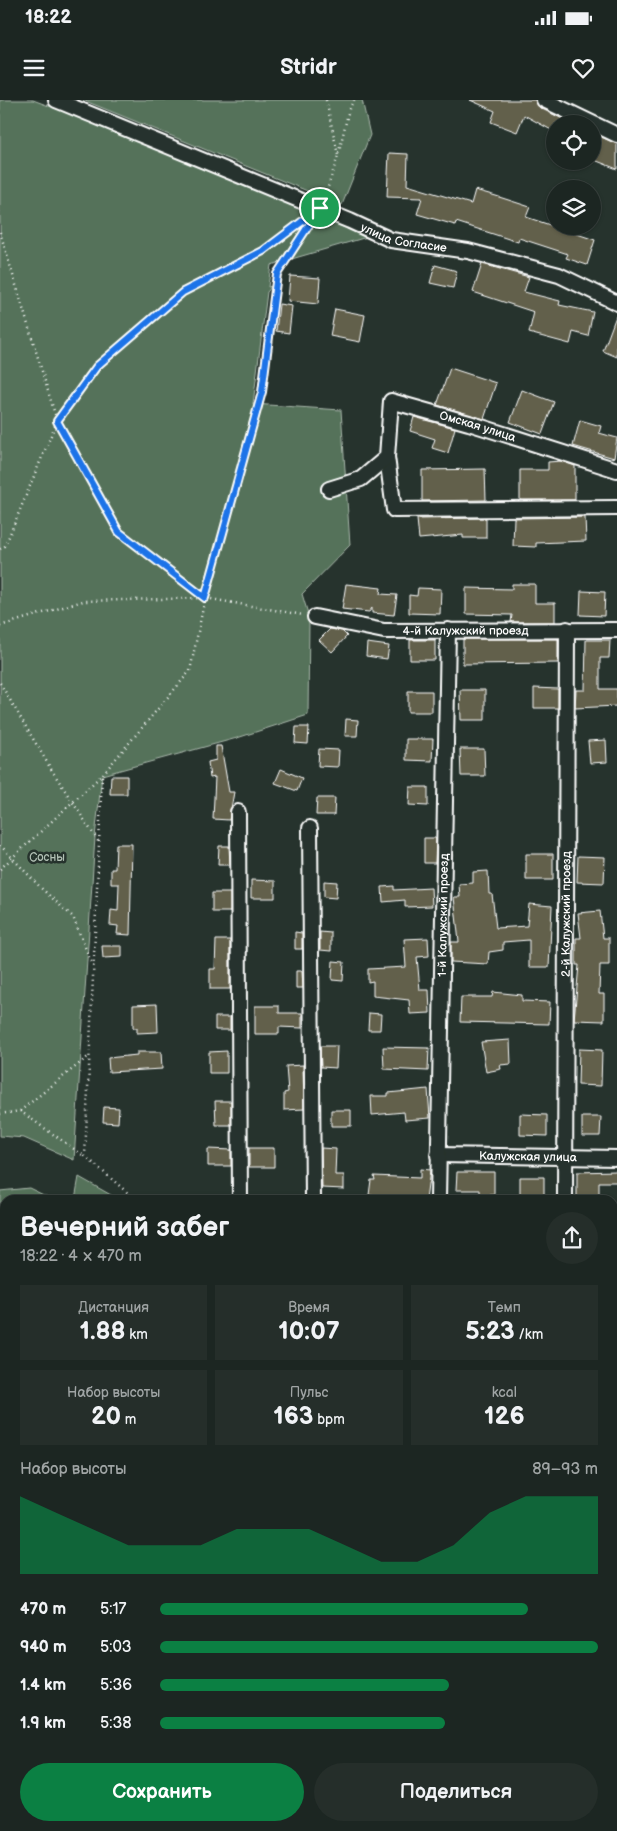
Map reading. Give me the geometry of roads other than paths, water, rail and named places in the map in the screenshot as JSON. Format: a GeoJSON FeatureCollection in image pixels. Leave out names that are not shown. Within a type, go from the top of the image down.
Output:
{"type":"FeatureCollection","features":[{"type":"Feature","properties":{"kind":"street","name":"улица Согласие"},"geometry":{"type":"LineString","coordinates":[[56,100],[320,208],[391,240],[468,251],[559,275],[617,303]]}},
{"type":"Feature","properties":{"kind":"street"},"geometry":{"type":"LineString","coordinates":[[544,100],[617,135]]}},
{"type":"Feature","properties":{"kind":"street","name":"Омская улица"},"geometry":{"type":"LineString","coordinates":[[617,470],[469,423],[391,401],[387,457],[394,510],[617,508]]}},
{"type":"Feature","properties":{"kind":"street"},"geometry":{"type":"LineString","coordinates":[[329,489],[361,479],[387,457]]}},
{"type":"Feature","properties":{"kind":"street","name":"4-й Калужский проезд"},"geometry":{"type":"LineString","coordinates":[[315,617],[384,631],[617,630]]}},
{"type":"Feature","properties":{"kind":"street","name":"2-й Калужский проезд"},"geometry":{"type":"LineString","coordinates":[[564,1195],[566,1157],[567,629]]}},
{"type":"Feature","properties":{"kind":"street","name":"1-й Калужский проезд"},"geometry":{"type":"LineString","coordinates":[[438,1195],[448,630]]}},
{"type":"Feature","properties":{"kind":"street"},"geometry":{"type":"LineString","coordinates":[[238,812],[240,1195]]}},
{"type":"Feature","properties":{"kind":"street"},"geometry":{"type":"LineString","coordinates":[[310,828],[313,1195]]}},
{"type":"Feature","properties":{"kind":"street","name":"Калужская улица"},"geometry":{"type":"LineString","coordinates":[[438,1155],[617,1158]]}},
{"type":"Feature","properties":{"kind":"park label","name":"Сосны"},"geometry":{"type":"Point","coordinates":[47,857]}}]}
